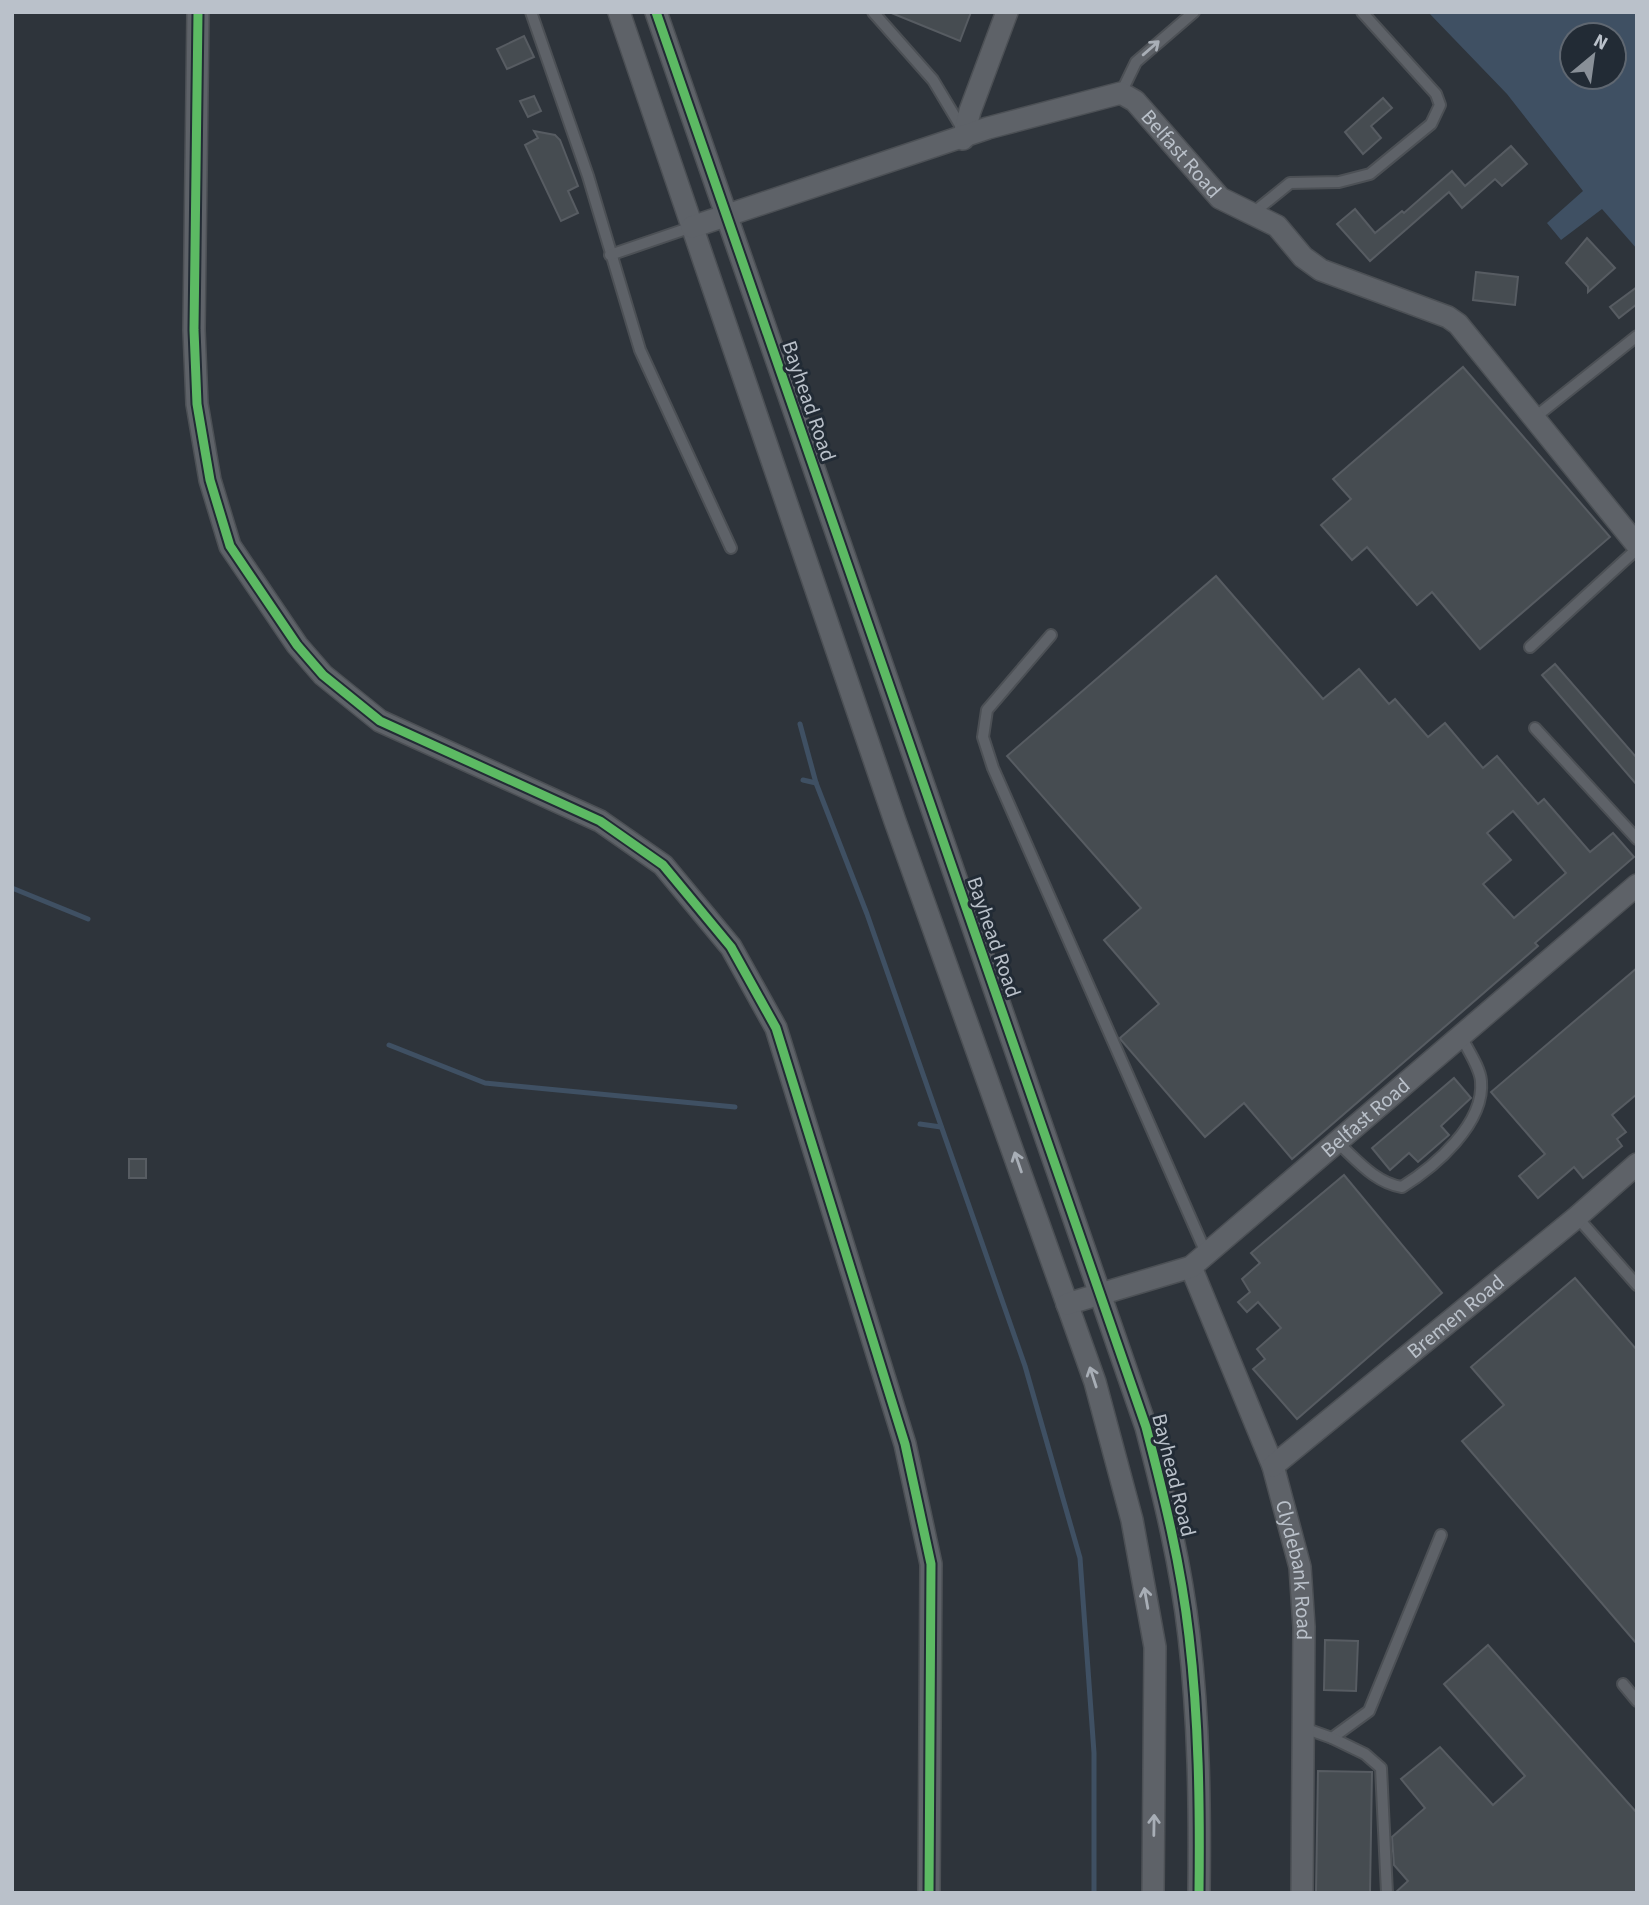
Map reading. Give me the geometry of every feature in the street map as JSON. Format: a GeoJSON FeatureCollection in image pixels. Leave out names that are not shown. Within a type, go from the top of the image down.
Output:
{"type":"FeatureCollection","features":[{"type":"Feature","properties":{"kind":"street"},"geometry":{"type":"LineString","coordinates":[[198,12],[194,330],[197,404],[210,480],[230,546],[297,645],[323,675],[380,721],[600,821],[663,865],[731,947],[776,1028],[905,1444],[931,1564],[929,1893]]}},
{"type":"Feature","properties":{"kind":"street"},"geometry":{"type":"LineString","coordinates":[[619,12],[895,821],[1095,1382],[1132,1520],[1155,1647],[1153,1893]]}},
{"type":"Feature","properties":{"kind":"street","name":"Bayhead Road"},"geometry":{"type":"LineString","coordinates":[[656,12],[1146,1427],[1179,1569],[1196,1709],[1199,1893]]}},
{"type":"Feature","properties":{"kind":"street"},"geometry":{"type":"LineString","coordinates":[[963,136],[1007,12]]}},
{"type":"Feature","properties":{"kind":"street","name":"Belfast Road"},"geometry":{"type":"LineString","coordinates":[[692,227],[963,136],[1121,93],[1135,101],[1220,198],[1277,226],[1304,257],[1321,270],[1455,321],[1637,547]]}},
{"type":"Feature","properties":{"kind":"street","name":"Belfast Road"},"geometry":{"type":"LineString","coordinates":[[1067,1304],[1198,1260],[1637,885]]}},
{"type":"Feature","properties":{"kind":"street","name":"Bremen Road"},"geometry":{"type":"LineString","coordinates":[[1273,1466],[1577,1217],[1637,1164]]}},
{"type":"Feature","properties":{"kind":"street","name":"Clydebank Road"},"geometry":{"type":"LineString","coordinates":[[1198,1260],[1273,1466],[1300,1567],[1304,1627],[1303,1893]]}},
{"type":"Feature","properties":{"kind":"lane"},"geometry":{"type":"LineString","coordinates":[[531,12],[588,176],[622,300],[656,389],[731,548]]}},
{"type":"Feature","properties":{"kind":"lane"},"geometry":{"type":"LineString","coordinates":[[873,12],[933,80],[963,136]]}},
{"type":"Feature","properties":{"kind":"lane"},"geometry":{"type":"LineString","coordinates":[[886,26],[887,12]]}},
{"type":"Feature","properties":{"kind":"lane"},"geometry":{"type":"LineString","coordinates":[[1121,93],[1136,62],[1194,12]]}},
{"type":"Feature","properties":{"kind":"lane"},"geometry":{"type":"LineString","coordinates":[[1253,213],[1290,183],[1339,182],[1370,174],[1431,124],[1438,113],[1436,94],[1362,12]]}},
{"type":"Feature","properties":{"kind":"lane"},"geometry":{"type":"LineString","coordinates":[[610,255],[692,227]]}},
{"type":"Feature","properties":{"kind":"lane"},"geometry":{"type":"LineString","coordinates":[[1534,418],[1637,336]]}},
{"type":"Feature","properties":{"kind":"lane"},"geometry":{"type":"LineString","coordinates":[[1530,647],[1637,547]]}},
{"type":"Feature","properties":{"kind":"lane"},"geometry":{"type":"LineString","coordinates":[[1051,635],[987,710],[983,737],[993,768],[1198,1260]]}},
{"type":"Feature","properties":{"kind":"lane"},"geometry":{"type":"LineString","coordinates":[[1535,728],[1637,839]]}},
{"type":"Feature","properties":{"kind":"lane"},"geometry":{"type":"LineString","coordinates":[[1337,1142],[1379,1180],[1391,1185],[1402,1187],[1431,1167],[1461,1137],[1481,1092],[1482,1078],[1461,1035]]}},
{"type":"Feature","properties":{"kind":"lane"},"geometry":{"type":"LineString","coordinates":[[1577,1217],[1637,1285]]}},
{"type":"Feature","properties":{"kind":"lane"},"geometry":{"type":"LineString","coordinates":[[1332,1738],[1369,1712],[1441,1535]]}},
{"type":"Feature","properties":{"kind":"lane"},"geometry":{"type":"LineString","coordinates":[[1623,1684],[1637,1701]]}},
{"type":"Feature","properties":{"kind":"lane"},"geometry":{"type":"LineString","coordinates":[[1304,1728],[1332,1738],[1365,1755],[1381,1768],[1387,1893]]}},
{"type":"Feature","properties":{"kind":"water"},"geometry":{"type":"Polygon","coordinates":[[[1428,12],[1637,12],[1637,249],[1602,209],[1561,240],[1547,223],[1583,191],[1507,94],[1428,12]]]}},
{"type":"Feature","properties":{"kind":"building"},"geometry":{"type":"Polygon","coordinates":[[[889,12],[971,12],[960,41],[889,12]]]}},
{"type":"Feature","properties":{"kind":"building"},"geometry":{"type":"Polygon","coordinates":[[[524,36],[534,57],[507,69],[497,49],[524,36]]]}},
{"type":"Feature","properties":{"kind":"building"},"geometry":{"type":"Polygon","coordinates":[[[534,96],[541,111],[528,117],[520,101],[534,96]]]}},
{"type":"Feature","properties":{"kind":"building"},"geometry":{"type":"Polygon","coordinates":[[[1383,98],[1392,108],[1371,126],[1381,138],[1363,154],[1345,132],[1383,98]]]}},
{"type":"Feature","properties":{"kind":"building"},"geometry":{"type":"Polygon","coordinates":[[[534,131],[555,135],[560,140],[578,186],[568,191],[578,213],[561,221],[525,145],[538,138],[534,131]]]}},
{"type":"Feature","properties":{"kind":"building"},"geometry":{"type":"Polygon","coordinates":[[[1511,146],[1527,164],[1502,186],[1495,179],[1462,208],[1449,192],[1370,261],[1337,224],[1355,209],[1375,233],[1402,211],[1404,213],[1452,171],[1465,186],[1511,146]]]}},
{"type":"Feature","properties":{"kind":"building"},"geometry":{"type":"Polygon","coordinates":[[[1587,238],[1615,268],[1588,292],[1588,287],[1566,263],[1587,238]]]}},
{"type":"Feature","properties":{"kind":"building"},"geometry":{"type":"Polygon","coordinates":[[[1476,272],[1518,277],[1515,305],[1473,300],[1476,272]]]}},
{"type":"Feature","properties":{"kind":"building"},"geometry":{"type":"Polygon","coordinates":[[[1637,287],[1637,304],[1619,318],[1610,307],[1637,287]]]}},
{"type":"Feature","properties":{"kind":"building"},"geometry":{"type":"Polygon","coordinates":[[[1463,367],[1610,537],[1480,649],[1432,592],[1417,605],[1367,547],[1352,560],[1321,525],[1351,499],[1333,479],[1463,367]]]}},
{"type":"Feature","properties":{"kind":"building"},"geometry":{"type":"Polygon","coordinates":[[[1216,576],[1323,699],[1359,669],[1389,704],[1395,699],[1428,737],[1445,723],[1483,768],[1497,756],[1538,804],[1544,799],[1590,852],[1613,833],[1634,857],[1535,943],[1538,946],[1292,1159],[1244,1103],[1205,1137],[1121,1040],[1120,1038],[1159,1004],[1104,940],[1141,908],[1007,756],[1216,576]],[[1513,811],[1487,833],[1511,860],[1483,884],[1514,918],[1566,873],[1513,811]]]}},
{"type":"Feature","properties":{"kind":"building"},"geometry":{"type":"Polygon","coordinates":[[[1555,664],[1637,758],[1637,785],[1542,675],[1555,664]]]}},
{"type":"Feature","properties":{"kind":"building"},"geometry":{"type":"Polygon","coordinates":[[[1637,968],[1637,1094],[1612,1115],[1626,1132],[1617,1139],[1622,1146],[1583,1178],[1574,1167],[1538,1198],[1519,1176],[1545,1154],[1491,1092],[1637,968]]]}},
{"type":"Feature","properties":{"kind":"building"},"geometry":{"type":"Polygon","coordinates":[[[1454,1078],[1471,1098],[1441,1126],[1449,1135],[1418,1162],[1409,1153],[1390,1170],[1372,1148],[1454,1078]]]}},
{"type":"Feature","properties":{"kind":"building"},"geometry":{"type":"Polygon","coordinates":[[[129,1159],[146,1159],[146,1178],[129,1178],[129,1159]]]}},
{"type":"Feature","properties":{"kind":"building"},"geometry":{"type":"Polygon","coordinates":[[[1344,1175],[1442,1293],[1297,1419],[1253,1369],[1265,1359],[1257,1349],[1281,1328],[1258,1302],[1247,1312],[1238,1302],[1250,1292],[1242,1279],[1260,1263],[1251,1253],[1344,1175]]]}},
{"type":"Feature","properties":{"kind":"building"},"geometry":{"type":"Polygon","coordinates":[[[1575,1278],[1637,1350],[1637,1644],[1462,1441],[1504,1405],[1471,1367],[1575,1278]]]}},
{"type":"Feature","properties":{"kind":"building"},"geometry":{"type":"Polygon","coordinates":[[[1325,1640],[1358,1641],[1356,1691],[1324,1690],[1325,1640]]]}},
{"type":"Feature","properties":{"kind":"building"},"geometry":{"type":"Polygon","coordinates":[[[1488,1645],[1637,1813],[1637,1893],[1395,1893],[1408,1881],[1394,1865],[1392,1837],[1425,1808],[1401,1779],[1440,1747],[1493,1805],[1525,1776],[1444,1684],[1488,1645]]]}},
{"type":"Feature","properties":{"kind":"building"},"geometry":{"type":"Polygon","coordinates":[[[1318,1771],[1372,1772],[1370,1893],[1316,1893],[1318,1771]]]}},
{"type":"Feature","properties":{"kind":"waterway"},"geometry":{"type":"LineString","coordinates":[[800,724],[816,783],[867,914],[1025,1366],[1080,1558],[1094,1753],[1094,1893]]}},
{"type":"Feature","properties":{"kind":"waterway"},"geometry":{"type":"LineString","coordinates":[[803,780],[816,783]]}},
{"type":"Feature","properties":{"kind":"waterway"},"geometry":{"type":"LineString","coordinates":[[12,888],[88,919]]}},
{"type":"Feature","properties":{"kind":"waterway"},"geometry":{"type":"LineString","coordinates":[[389,1045],[485,1083],[735,1107]]}},
{"type":"Feature","properties":{"kind":"waterway"},"geometry":{"type":"LineString","coordinates":[[920,1124],[941,1127]]}},
{"type":"Feature","properties":{"kind":"cycle path"},"geometry":{"type":"LineString","coordinates":[[198,12],[194,330],[197,404],[210,480],[230,546],[297,645],[323,675],[380,721],[600,821],[663,865],[731,947],[776,1028],[905,1444],[931,1564],[929,1893]]}},
{"type":"Feature","properties":{"kind":"cycle path"},"geometry":{"type":"LineString","coordinates":[[656,12],[1146,1427],[1177,1557],[1186,1609],[1198,1764],[1199,1893]]}}]}
